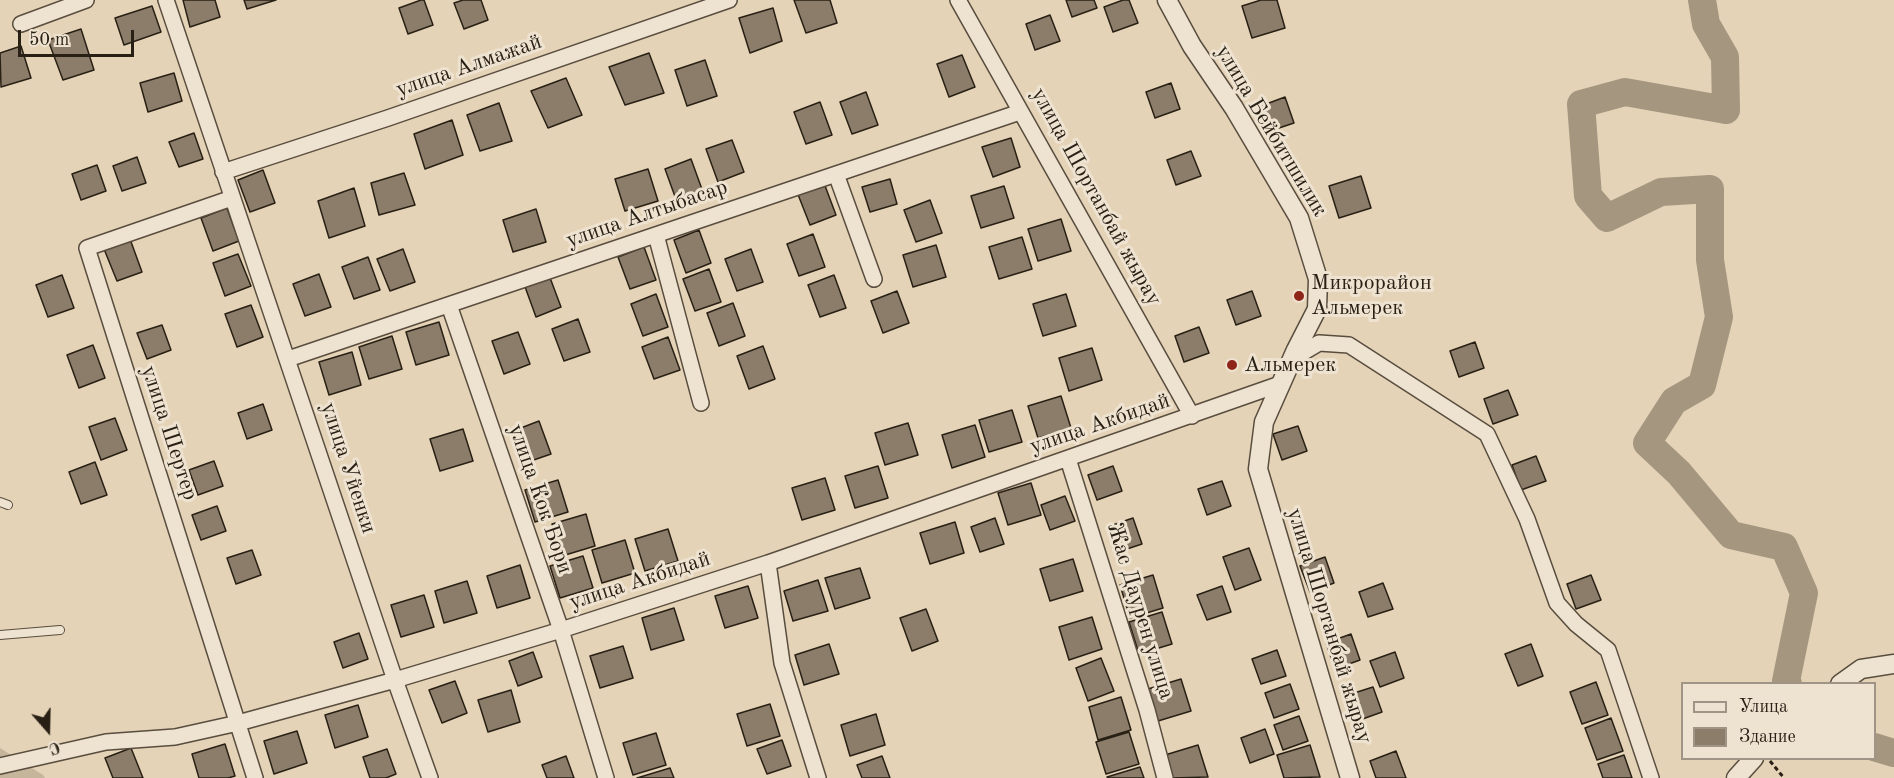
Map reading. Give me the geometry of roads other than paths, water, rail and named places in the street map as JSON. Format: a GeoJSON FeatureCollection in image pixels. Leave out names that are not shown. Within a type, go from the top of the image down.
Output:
{"type":"FeatureCollection","features":[{"type":"Feature","properties":{"kind":"street"},"geometry":{"type":"LineString","coordinates":[[21,24],[86,0]]}},
{"type":"Feature","properties":{"kind":"street","name":"улица Уйенки"},"geometry":{"type":"LineString","coordinates":[[166,0],[430,778]]}},
{"type":"Feature","properties":{"kind":"street","name":"улица Алмажай"},"geometry":{"type":"LineString","coordinates":[[223,172],[388,118],[729,0]]}},
{"type":"Feature","properties":{"kind":"street","name":"улица Шортанбай жырау"},"geometry":{"type":"LineString","coordinates":[[958,0],[1192,416]]}},
{"type":"Feature","properties":{"kind":"street","name":"улица Бейбитшилик"},"geometry":{"type":"LineString","coordinates":[[1167,0],[1192,46],[1234,108],[1299,218],[1318,279],[1317,309],[1280,384]]}},
{"type":"Feature","properties":{"kind":"street","name":"улица Алтыбасар"},"geometry":{"type":"LineString","coordinates":[[288,359],[1020,112]]}},
{"type":"Feature","properties":{"kind":"street"},"geometry":{"type":"LineString","coordinates":[[836,174],[874,279]]}},
{"type":"Feature","properties":{"kind":"street","name":"улица Шертер"},"geometry":{"type":"LineString","coordinates":[[232,198],[87,248],[255,778]]}},
{"type":"Feature","properties":{"kind":"street"},"geometry":{"type":"LineString","coordinates":[[656,235],[701,403]]}},
{"type":"Feature","properties":{"kind":"street","name":"улица Кок Бори"},"geometry":{"type":"LineString","coordinates":[[449,305],[561,630],[606,778]]}},
{"type":"Feature","properties":{"kind":"street"},"geometry":{"type":"LineString","coordinates":[[1292,359],[1319,343],[1349,345],[1486,434],[1527,519],[1557,603],[1576,624],[1608,650],[1651,778]]}},
{"type":"Feature","properties":{"kind":"street","name":"улица Шортанбай жырау"},"geometry":{"type":"LineString","coordinates":[[1280,384],[1264,422],[1258,469],[1350,778]]}},
{"type":"Feature","properties":{"kind":"street","name":"улица Акбидай"},"geometry":{"type":"LineString","coordinates":[[0,766],[106,742],[175,737],[237,723],[395,680],[561,630],[768,563],[1280,384]]}},
{"type":"Feature","properties":{"kind":"street","name":"Жас Даурен улица"},"geometry":{"type":"LineString","coordinates":[[1068,459],[1147,710],[1165,778]]}},
{"type":"Feature","properties":{"kind":"street"},"geometry":{"type":"LineString","coordinates":[[768,563],[783,663],[818,778]]}},
{"type":"Feature","properties":{"kind":"street"},"geometry":{"type":"LineString","coordinates":[[1843,682],[1861,669],[1894,664]]}},
{"type":"Feature","properties":{"kind":"street"},"geometry":{"type":"LineString","coordinates":[[1736,778],[1753,760]]}},
{"type":"Feature","properties":{"kind":"lane"},"geometry":{"type":"LineString","coordinates":[[0,635],[60,630]]}},
{"type":"Feature","properties":{"kind":"waterway"},"geometry":{"type":"LineString","coordinates":[[1702,0],[1706,24],[1725,57],[1726,110],[1625,92],[1581,104],[1588,196],[1607,218],[1661,192],[1710,189],[1710,260],[1719,317],[1702,385],[1674,401],[1647,443],[1679,473],[1731,535],[1784,547],[1804,593],[1787,682]]}},
{"type":"Feature","properties":{"kind":"waterway"},"geometry":{"type":"LineString","coordinates":[[1876,748],[1894,753]]}},
{"type":"Feature","properties":{"kind":"place","name":"Микрорайон Альмерек"},"geometry":{"type":"Point","coordinates":[1299,296]}},
{"type":"Feature","properties":{"kind":"place","name":"Альмерек"},"geometry":{"type":"Point","coordinates":[1232,365]}}]}
